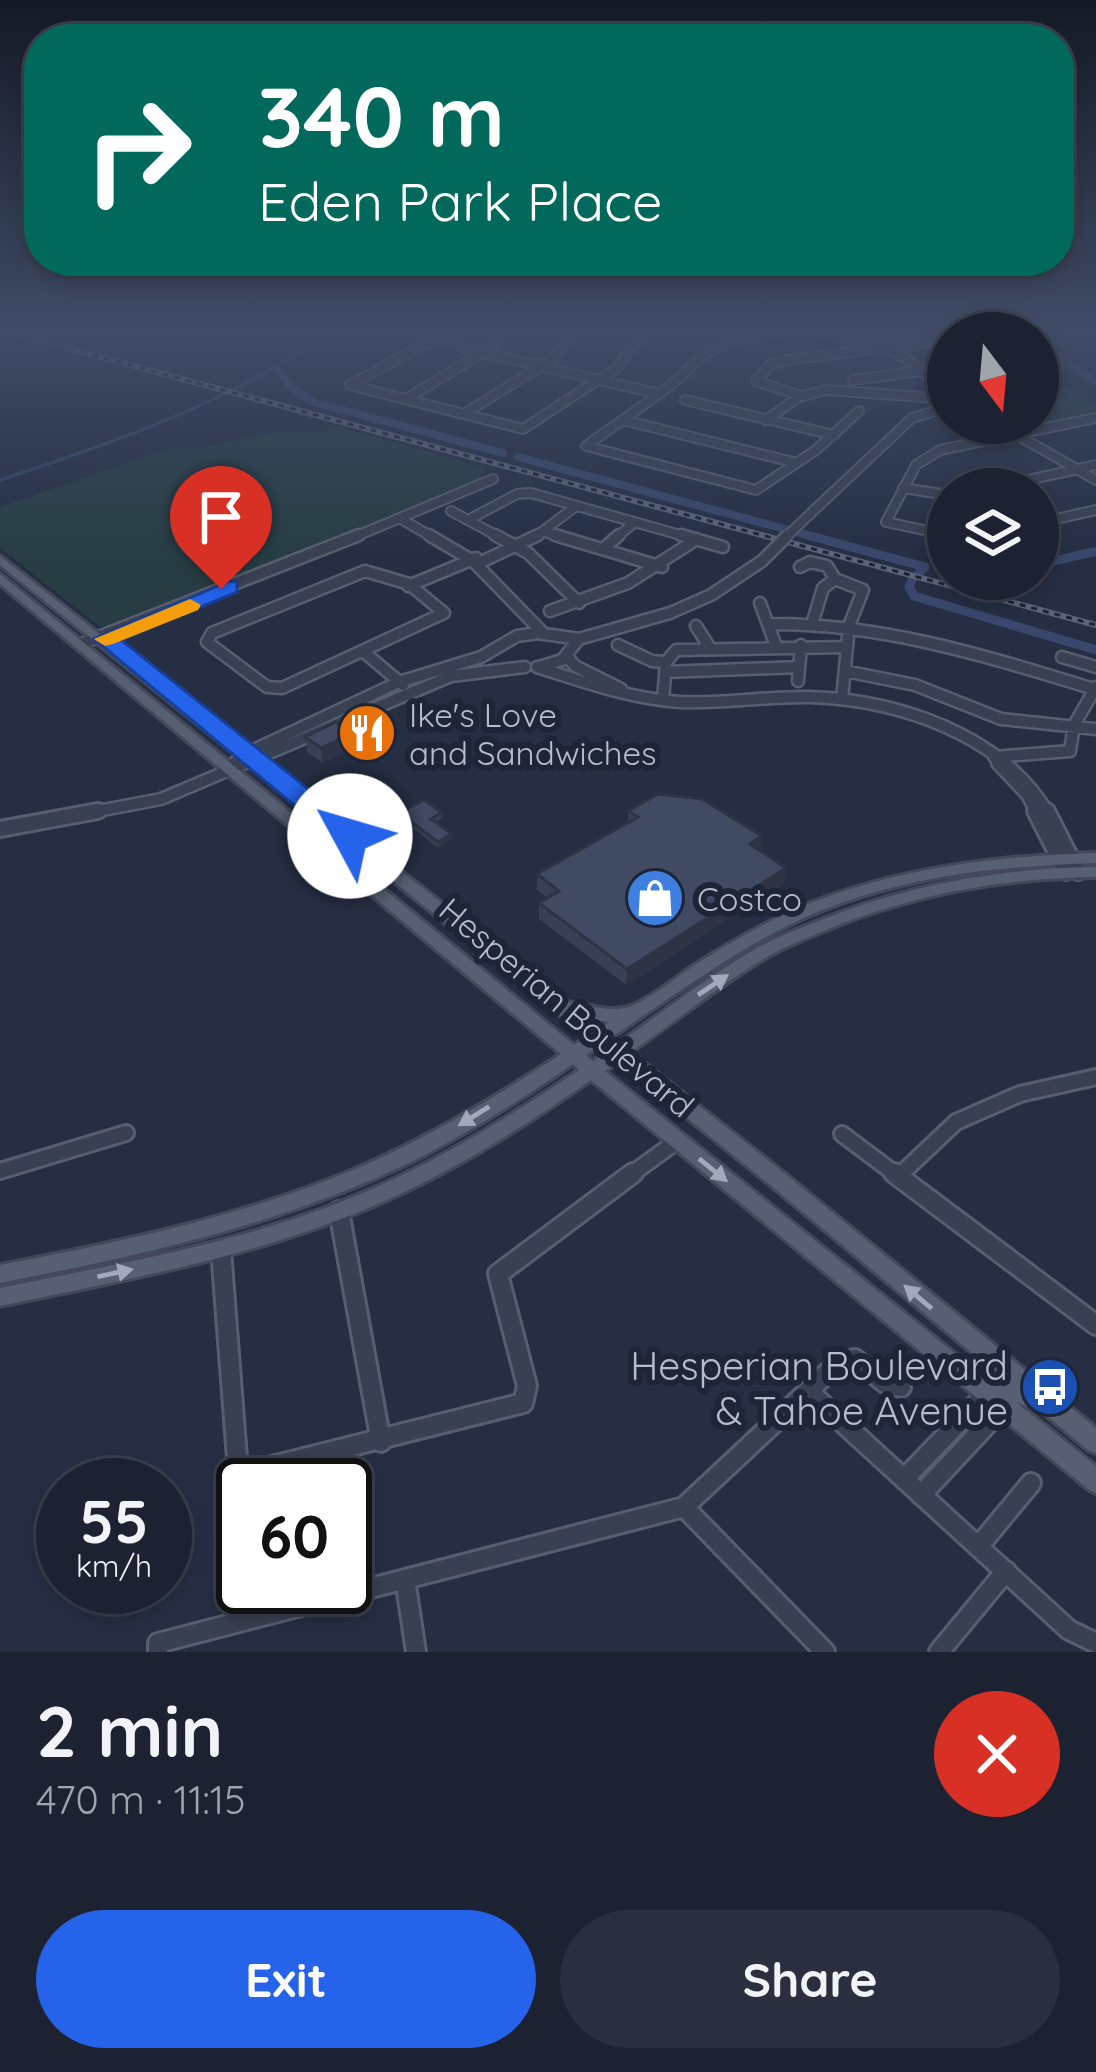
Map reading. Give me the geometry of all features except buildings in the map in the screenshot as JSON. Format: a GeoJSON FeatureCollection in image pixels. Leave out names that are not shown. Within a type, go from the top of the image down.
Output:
{"type":"FeatureCollection","features":[{"type":"Feature","properties":{"kind":"main road","name":"Hesperian Boulevard"},"geometry":{"type":"LineString","coordinates":[[0,559],[251,756],[1096,1442]]}},
{"type":"Feature","properties":{"kind":"main road","name":"Hesperian Boulevard"},"geometry":{"type":"LineString","coordinates":[[0,578],[677,1142],[1096,1480]]}},
{"type":"Feature","properties":{"kind":"main road"},"geometry":{"type":"LineString","coordinates":[[20,594],[37,592],[49,597]]}},
{"type":"Feature","properties":{"kind":"main road"},"geometry":{"type":"LineString","coordinates":[[0,1274],[216,1229],[328,1190],[462,1124],[573,1053],[609,1045],[763,952],[819,924],[916,892],[1074,867],[1096,858]]}},
{"type":"Feature","properties":{"kind":"main road"},"geometry":{"type":"LineString","coordinates":[[0,1297],[221,1250],[340,1211],[427,1173],[591,1068],[644,1010],[748,940],[858,893],[955,868],[1074,867]]}},
{"type":"Feature","properties":{"kind":"main road"},"geometry":{"type":"LineString","coordinates":[[560,1005],[604,1016],[644,1010]]}},
{"type":"Feature","properties":{"kind":"main road"},"geometry":{"type":"LineString","coordinates":[[997,1398],[1006,1386],[1060,1414]]}},
{"type":"Feature","properties":{"kind":"street"},"geometry":{"type":"LineString","coordinates":[[426,404],[523,429],[560,404]]}},
{"type":"Feature","properties":{"kind":"street"},"geometry":{"type":"LineString","coordinates":[[464,414],[480,404]]}},
{"type":"Feature","properties":{"kind":"street"},"geometry":{"type":"LineString","coordinates":[[645,404],[586,446],[756,490],[834,435],[860,410]]}},
{"type":"Feature","properties":{"kind":"street"},"geometry":{"type":"LineString","coordinates":[[703,404],[834,435]]}},
{"type":"Feature","properties":{"kind":"street"},"geometry":{"type":"LineString","coordinates":[[766,419],[789,404]]}},
{"type":"Feature","properties":{"kind":"street"},"geometry":{"type":"LineString","coordinates":[[915,405],[927,406]]}},
{"type":"Feature","properties":{"kind":"street"},"geometry":{"type":"LineString","coordinates":[[915,405],[927,406]]}},
{"type":"Feature","properties":{"kind":"street"},"geometry":{"type":"LineString","coordinates":[[0,829],[130,808],[508,642],[549,635],[579,639],[670,613],[726,586],[762,561],[915,405]]}},
{"type":"Feature","properties":{"kind":"street"},"geometry":{"type":"LineString","coordinates":[[1059,425],[1096,418]]}},
{"type":"Feature","properties":{"kind":"street"},"geometry":{"type":"LineString","coordinates":[[623,420],[793,462]]}},
{"type":"Feature","properties":{"kind":"street"},"geometry":{"type":"LineString","coordinates":[[927,531],[886,522],[925,458],[963,444]]}},
{"type":"Feature","properties":{"kind":"street"},"geometry":{"type":"LineString","coordinates":[[1032,444],[1096,481]]}},
{"type":"Feature","properties":{"kind":"street"},"geometry":{"type":"LineString","coordinates":[[1059,475],[1096,465]]}},
{"type":"Feature","properties":{"kind":"street"},"geometry":{"type":"LineString","coordinates":[[82,644],[493,479]]}},
{"type":"Feature","properties":{"kind":"street"},"geometry":{"type":"LineString","coordinates":[[903,488],[927,492]]}},
{"type":"Feature","properties":{"kind":"street"},"geometry":{"type":"LineString","coordinates":[[476,489],[505,501]]}},
{"type":"Feature","properties":{"kind":"street"},"geometry":{"type":"LineString","coordinates":[[468,520],[531,493],[723,547]]}},
{"type":"Feature","properties":{"kind":"street"},"geometry":{"type":"LineString","coordinates":[[408,586],[517,545],[544,532],[577,506]]}},
{"type":"Feature","properties":{"kind":"street"},"geometry":{"type":"LineString","coordinates":[[1059,518],[1096,510]]}},
{"type":"Feature","properties":{"kind":"street"},"geometry":{"type":"LineString","coordinates":[[451,511],[517,545],[579,603]]}},
{"type":"Feature","properties":{"kind":"street"},"geometry":{"type":"LineString","coordinates":[[401,519],[474,562],[567,652],[574,666],[633,695]]}},
{"type":"Feature","properties":{"kind":"street"},"geometry":{"type":"LineString","coordinates":[[603,549],[635,522]]}},
{"type":"Feature","properties":{"kind":"street"},"geometry":{"type":"LineString","coordinates":[[544,532],[662,567]]}},
{"type":"Feature","properties":{"kind":"street"},"geometry":{"type":"LineString","coordinates":[[550,611],[662,567],[697,539]]}},
{"type":"Feature","properties":{"kind":"street"},"geometry":{"type":"LineString","coordinates":[[800,567],[807,562],[827,566],[835,579],[863,590],[849,626],[842,699]]}},
{"type":"Feature","properties":{"kind":"street"},"geometry":{"type":"LineString","coordinates":[[368,569],[408,586],[445,613],[275,688],[207,639],[368,569]]}},
{"type":"Feature","properties":{"kind":"street"},"geometry":{"type":"LineString","coordinates":[[813,621],[823,588],[835,579]]}},
{"type":"Feature","properties":{"kind":"street"},"geometry":{"type":"LineString","coordinates":[[516,601],[507,660],[605,691],[663,700],[842,699],[922,719],[994,758],[1027,795],[1074,867]]}},
{"type":"Feature","properties":{"kind":"street"},"geometry":{"type":"LineString","coordinates":[[760,603],[776,646]]}},
{"type":"Feature","properties":{"kind":"street"},"geometry":{"type":"LineString","coordinates":[[768,624],[813,621],[907,635],[1095,688],[1074,724],[1068,752],[1032,751],[994,758]]}},
{"type":"Feature","properties":{"kind":"street"},"geometry":{"type":"LineString","coordinates":[[696,626],[710,648]]}},
{"type":"Feature","properties":{"kind":"street"},"geometry":{"type":"LineString","coordinates":[[404,686],[555,664],[579,639]]}},
{"type":"Feature","properties":{"kind":"street"},"geometry":{"type":"LineString","coordinates":[[618,645],[666,667],[799,674],[801,645]]}},
{"type":"Feature","properties":{"kind":"street"},"geometry":{"type":"LineString","coordinates":[[663,700],[666,667],[676,650],[847,647]]}},
{"type":"Feature","properties":{"kind":"street"},"geometry":{"type":"LineString","coordinates":[[364,652],[404,686]]}},
{"type":"Feature","properties":{"kind":"street"},"geometry":{"type":"LineString","coordinates":[[1062,657],[1096,667]]}},
{"type":"Feature","properties":{"kind":"street"},"geometry":{"type":"LineString","coordinates":[[845,670],[915,685],[1001,719],[1096,730]]}},
{"type":"Feature","properties":{"kind":"street"},"geometry":{"type":"LineString","coordinates":[[900,1174],[956,1122],[1020,1094],[1096,1077]]}},
{"type":"Feature","properties":{"kind":"street"},"geometry":{"type":"LineString","coordinates":[[0,1171],[126,1132]]}},
{"type":"Feature","properties":{"kind":"street"},"geometry":{"type":"LineString","coordinates":[[842,1134],[1096,1325]]}},
{"type":"Feature","properties":{"kind":"street"},"geometry":{"type":"LineString","coordinates":[[221,1250],[237,1458],[243,1469],[381,1442],[523,1402],[526,1386],[498,1274],[677,1142]]}},
{"type":"Feature","properties":{"kind":"street"},"geometry":{"type":"LineString","coordinates":[[340,1211],[381,1442]]}},
{"type":"Feature","properties":{"kind":"street"},"geometry":{"type":"LineString","coordinates":[[158,1648],[684,1507],[837,1364],[855,1359],[885,1383],[901,1387]]}},
{"type":"Feature","properties":{"kind":"street"},"geometry":{"type":"LineString","coordinates":[[808,1391],[1069,1630],[1096,1643]]}},
{"type":"Feature","properties":{"kind":"street"},"geometry":{"type":"LineString","coordinates":[[904,1479],[997,1398]]}},
{"type":"Feature","properties":{"kind":"street"},"geometry":{"type":"LineString","coordinates":[[921,1495],[997,1398]]}},
{"type":"Feature","properties":{"kind":"street"},"geometry":{"type":"LineString","coordinates":[[978,1546],[1031,1484]]}},
{"type":"Feature","properties":{"kind":"street"},"geometry":{"type":"LineString","coordinates":[[684,1507],[825,1652]]}},
{"type":"Feature","properties":{"kind":"street"},"geometry":{"type":"LineString","coordinates":[[939,1652],[1006,1571]]}},
{"type":"Feature","properties":{"kind":"street"},"geometry":{"type":"LineString","coordinates":[[405,1579],[416,1652]]}},
{"type":"Feature","properties":{"kind":"green space"},"geometry":{"type":"Polygon","coordinates":[[[1059,404],[1093,404],[1096,415],[1059,422],[1059,404]]]}},
{"type":"Feature","properties":{"kind":"green space"},"geometry":{"type":"Polygon","coordinates":[[[335,426],[487,468],[475,485],[108,627],[99,626],[0,548],[0,507],[174,447],[205,447],[274,432],[325,432],[335,426]]]}},
{"type":"Feature","properties":{"kind":"waterway"},"geometry":{"type":"LineString","coordinates":[[0,480],[203,404]]}},
{"type":"Feature","properties":{"kind":"waterway"},"geometry":{"type":"LineString","coordinates":[[321,404],[503,453]]}},
{"type":"Feature","properties":{"kind":"waterway"},"geometry":{"type":"LineString","coordinates":[[518,457],[818,538]]}},
{"type":"Feature","properties":{"kind":"waterway"},"geometry":{"type":"LineString","coordinates":[[807,535],[925,567],[918,574]]}},
{"type":"Feature","properties":{"kind":"waterway"},"geometry":{"type":"LineString","coordinates":[[1059,560],[1096,551]]}},
{"type":"Feature","properties":{"kind":"waterway"},"geometry":{"type":"LineString","coordinates":[[913,578],[909,587],[914,596],[1096,650]]}},
{"type":"Feature","properties":{"kind":"railway"},"geometry":{"type":"LineString","coordinates":[[275,404],[1096,625]]}},
{"type":"Feature","properties":{"kind":"slow traffic"},"geometry":{"type":"LineString","coordinates":[[105,639],[190,605]]}},
{"type":"Feature","properties":{"kind":"place","name":"Ike's Love and Sandwiches"},"geometry":{"type":"Point","coordinates":[367,733]}},
{"type":"Feature","properties":{"kind":"place","name":"Costco"},"geometry":{"type":"Point","coordinates":[655,898]}},
{"type":"Feature","properties":{"kind":"place","name":"Hesperian Boulevard & Tahoe Avenue"},"geometry":{"type":"Point","coordinates":[1050,1387]}},
{"type":"Feature","properties":{"kind":"route"},"geometry":{"type":"LineString","coordinates":[[221,589],[229,587],[105,639],[350,836]]}}]}
